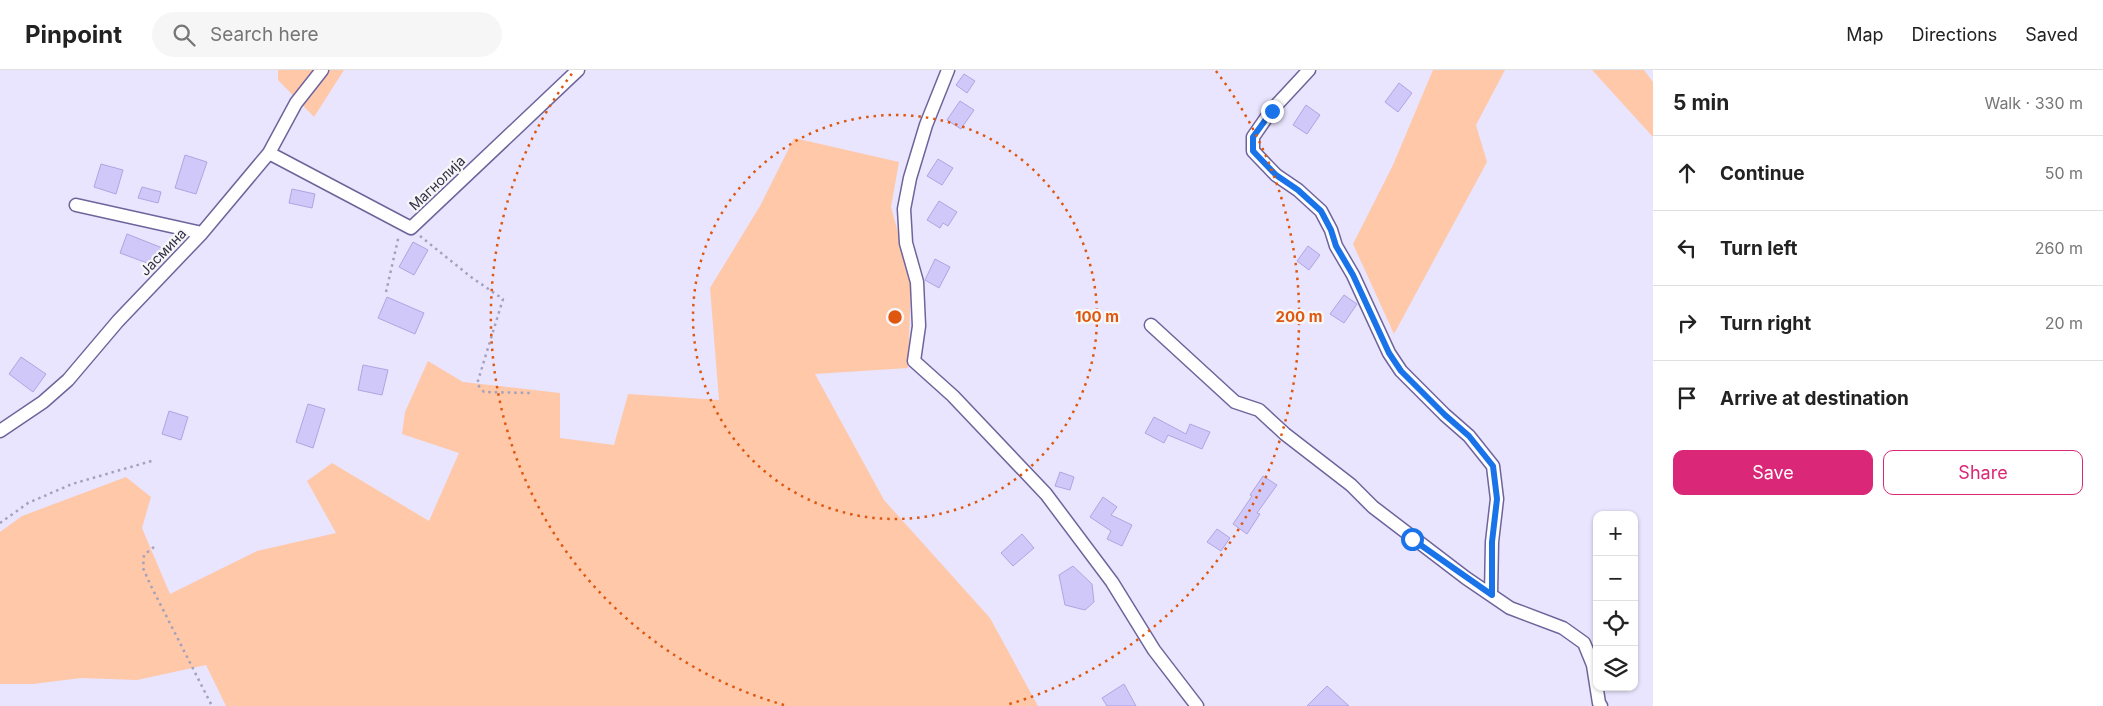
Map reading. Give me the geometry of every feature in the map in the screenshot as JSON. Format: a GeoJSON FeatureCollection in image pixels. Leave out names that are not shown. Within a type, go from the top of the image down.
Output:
{"type":"FeatureCollection","features":[{"type":"Feature","properties":{"kind":"street","name":"Јасмина"},"geometry":{"type":"LineString","coordinates":[[0,431],[43,402],[68,380],[118,321],[202,233],[269,153],[296,103],[322,70]]}},
{"type":"Feature","properties":{"kind":"street","name":"Магнолија"},"geometry":{"type":"LineString","coordinates":[[269,153],[406,225],[578,70]]}},
{"type":"Feature","properties":{"kind":"street"},"geometry":{"type":"LineString","coordinates":[[948,70],[926,125],[910,178],[904,210],[906,243],[917,282],[919,326],[914,361],[953,396],[1046,494],[1112,582],[1154,650],[1197,706]]}},
{"type":"Feature","properties":{"kind":"street"},"geometry":{"type":"LineString","coordinates":[[1309,70],[1272,111],[1253,137],[1253,151],[1276,175],[1298,190],[1321,211],[1331,230],[1336,246],[1353,275],[1389,353],[1401,371],[1469,436],[1493,466],[1497,499],[1492,542],[1492,595]]}},
{"type":"Feature","properties":{"kind":"street"},"geometry":{"type":"LineString","coordinates":[[76,204],[202,233]]}},
{"type":"Feature","properties":{"kind":"street"},"geometry":{"type":"LineString","coordinates":[[1150,325],[1235,402],[1259,410],[1284,434],[1351,485],[1386,518],[1510,608],[1563,628],[1584,644],[1594,665],[1601,706]]}},
{"type":"Feature","properties":{"kind":"path"},"geometry":{"type":"LineString","coordinates":[[386,292],[406,225],[471,277],[503,299],[477,384],[484,392],[532,394]]}},
{"type":"Feature","properties":{"kind":"path"},"geometry":{"type":"LineString","coordinates":[[0,523],[28,503],[72,484],[155,460]]}},
{"type":"Feature","properties":{"kind":"path"},"geometry":{"type":"LineString","coordinates":[[154,547],[144,555],[143,568],[212,706]]}},
{"type":"Feature","properties":{"kind":"shaded area"},"geometry":{"type":"Polygon","coordinates":[[[278,70],[344,70],[314,117],[278,80],[278,70]]]}},
{"type":"Feature","properties":{"kind":"shaded area"},"geometry":{"type":"Polygon","coordinates":[[[1433,70],[1505,70],[1476,125],[1487,162],[1394,334],[1353,244],[1393,165],[1433,70]]]}},
{"type":"Feature","properties":{"kind":"shaded area"},"geometry":{"type":"Polygon","coordinates":[[[1592,70],[1644,70],[1653,82],[1653,137],[1592,70]]]}},
{"type":"Feature","properties":{"kind":"shaded area"},"geometry":{"type":"Polygon","coordinates":[[[794,138],[899,162],[891,207],[911,280],[908,368],[815,374],[884,500],[990,618],[1038,706],[226,706],[206,665],[137,680],[81,678],[33,684],[0,684],[0,532],[22,516],[126,477],[151,497],[142,528],[170,594],[257,551],[336,533],[307,481],[332,463],[429,521],[459,453],[402,434],[405,412],[428,361],[463,382],[560,393],[560,438],[614,445],[628,394],[719,400],[710,288],[760,206],[794,138]]]}},
{"type":"Feature","properties":{"kind":"building"},"geometry":{"type":"Polygon","coordinates":[[[964,74],[975,81],[967,93],[956,85],[964,74]]]}},
{"type":"Feature","properties":{"kind":"building"},"geometry":{"type":"Polygon","coordinates":[[[1399,83],[1412,93],[1398,112],[1385,102],[1399,83]]]}},
{"type":"Feature","properties":{"kind":"building"},"geometry":{"type":"Polygon","coordinates":[[[960,101],[974,110],[961,129],[947,120],[960,101]]]}},
{"type":"Feature","properties":{"kind":"building"},"geometry":{"type":"Polygon","coordinates":[[[1306,105],[1320,115],[1307,134],[1293,125],[1306,105]]]}},
{"type":"Feature","properties":{"kind":"building"},"geometry":{"type":"Polygon","coordinates":[[[185,155],[207,162],[196,194],[175,188],[185,155]]]}},
{"type":"Feature","properties":{"kind":"building"},"geometry":{"type":"Polygon","coordinates":[[[938,159],[953,168],[942,185],[927,176],[938,159]]]}},
{"type":"Feature","properties":{"kind":"building"},"geometry":{"type":"Polygon","coordinates":[[[101,164],[123,170],[116,194],[94,187],[101,164]]]}},
{"type":"Feature","properties":{"kind":"building"},"geometry":{"type":"Polygon","coordinates":[[[142,187],[161,192],[158,203],[138,198],[142,187]]]}},
{"type":"Feature","properties":{"kind":"building"},"geometry":{"type":"Polygon","coordinates":[[[292,189],[315,194],[312,208],[289,203],[292,189]]]}},
{"type":"Feature","properties":{"kind":"building"},"geometry":{"type":"Polygon","coordinates":[[[939,201],[957,212],[948,226],[943,223],[940,228],[927,220],[939,201]]]}},
{"type":"Feature","properties":{"kind":"building"},"geometry":{"type":"Polygon","coordinates":[[[127,234],[165,249],[158,267],[120,253],[127,234]]]}},
{"type":"Feature","properties":{"kind":"building"},"geometry":{"type":"Polygon","coordinates":[[[413,242],[428,250],[414,275],[399,267],[413,242]]]}},
{"type":"Feature","properties":{"kind":"building"},"geometry":{"type":"Polygon","coordinates":[[[1308,246],[1320,255],[1309,270],[1297,261],[1308,246]]]}},
{"type":"Feature","properties":{"kind":"building"},"geometry":{"type":"Polygon","coordinates":[[[935,259],[950,267],[939,288],[925,280],[935,259]]]}},
{"type":"Feature","properties":{"kind":"building"},"geometry":{"type":"Polygon","coordinates":[[[1344,295],[1357,304],[1344,323],[1330,314],[1344,295]]]}},
{"type":"Feature","properties":{"kind":"building"},"geometry":{"type":"Polygon","coordinates":[[[387,297],[424,313],[415,334],[378,318],[387,297]]]}},
{"type":"Feature","properties":{"kind":"building"},"geometry":{"type":"Polygon","coordinates":[[[21,357],[46,374],[33,392],[9,374],[21,357]]]}},
{"type":"Feature","properties":{"kind":"building"},"geometry":{"type":"Polygon","coordinates":[[[363,365],[388,370],[382,395],[358,390],[363,365]]]}},
{"type":"Feature","properties":{"kind":"building"},"geometry":{"type":"Polygon","coordinates":[[[308,404],[325,409],[313,448],[296,442],[308,404]]]}},
{"type":"Feature","properties":{"kind":"building"},"geometry":{"type":"Polygon","coordinates":[[[169,411],[188,417],[181,440],[162,434],[169,411]]]}},
{"type":"Feature","properties":{"kind":"building"},"geometry":{"type":"Polygon","coordinates":[[[1154,417],[1186,434],[1190,424],[1210,432],[1202,449],[1168,435],[1164,443],[1145,433],[1154,417]]]}},
{"type":"Feature","properties":{"kind":"building"},"geometry":{"type":"Polygon","coordinates":[[[1060,472],[1074,477],[1070,490],[1055,486],[1060,472]]]}},
{"type":"Feature","properties":{"kind":"building"},"geometry":{"type":"Polygon","coordinates":[[[1263,476],[1277,485],[1257,513],[1260,514],[1247,534],[1233,524],[1263,476]]]}},
{"type":"Feature","properties":{"kind":"building"},"geometry":{"type":"Polygon","coordinates":[[[1103,497],[1117,507],[1111,515],[1132,525],[1122,546],[1107,539],[1111,531],[1090,517],[1103,497]]]}},
{"type":"Feature","properties":{"kind":"building"},"geometry":{"type":"Polygon","coordinates":[[[1217,529],[1230,538],[1221,551],[1207,542],[1217,529]]]}},
{"type":"Feature","properties":{"kind":"building"},"geometry":{"type":"Polygon","coordinates":[[[1022,534],[1034,548],[1013,566],[1001,553],[1022,534]]]}},
{"type":"Feature","properties":{"kind":"building"},"geometry":{"type":"Polygon","coordinates":[[[1073,566],[1092,584],[1094,602],[1085,610],[1065,605],[1059,575],[1073,566]]]}},
{"type":"Feature","properties":{"kind":"building"},"geometry":{"type":"Polygon","coordinates":[[[1124,684],[1136,706],[1107,706],[1102,698],[1124,684]]]}},
{"type":"Feature","properties":{"kind":"building"},"geometry":{"type":"Polygon","coordinates":[[[1327,686],[1349,706],[1307,706],[1327,686]]]}},
{"type":"Feature","properties":{"kind":"route"},"geometry":{"type":"LineString","coordinates":[[1272,111],[1253,137],[1253,151],[1276,175],[1298,190],[1321,211],[1331,230],[1336,246],[1353,275],[1380,330],[1389,353],[1401,371],[1469,436],[1493,466],[1497,499],[1492,542],[1492,595],[1412,539]]}}]}
